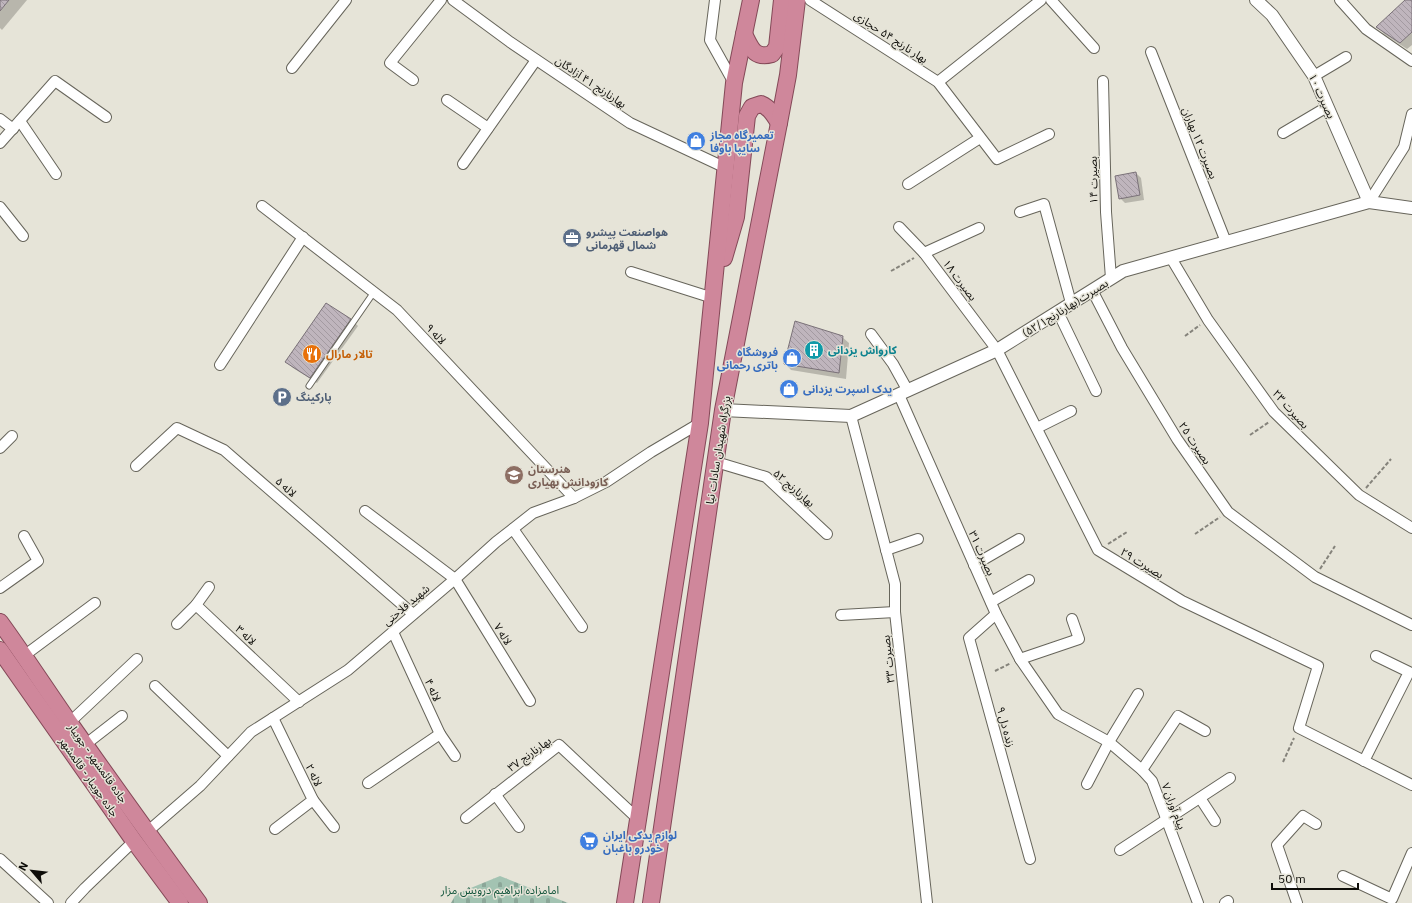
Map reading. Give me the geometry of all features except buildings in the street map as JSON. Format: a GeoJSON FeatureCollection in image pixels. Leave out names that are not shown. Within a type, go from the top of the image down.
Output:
{"type":"FeatureCollection","features":[{"type":"Feature","properties":{"kind":"highway","name":"بزرگراه شهیدان سادات نیا"},"geometry":{"type":"LineString","coordinates":[[625,903],[700,423],[734,83],[751,0]]}},
{"type":"Feature","properties":{"kind":"highway"},"geometry":{"type":"LineString","coordinates":[[744,34],[751,49],[757,54],[764,56],[772,54],[777,46],[782,0]]}},
{"type":"Feature","properties":{"kind":"highway","name":"بزرگراه شهیدان سادات نیا"},"geometry":{"type":"LineString","coordinates":[[651,903],[723,410],[788,75],[797,0]]}},
{"type":"Feature","properties":{"kind":"highway"},"geometry":{"type":"LineString","coordinates":[[713,298],[736,217],[748,116],[752,107],[761,104],[771,110],[779,123]]}},
{"type":"Feature","properties":{"kind":"highway","name":"جاده قائمشهر - جویبار"},"geometry":{"type":"LineString","coordinates":[[0,622],[25,655],[86,744],[140,836],[199,903]]}},
{"type":"Feature","properties":{"kind":"highway","name":"جاده جویبار - قائمشهر"},"geometry":{"type":"LineString","coordinates":[[0,650],[140,836],[180,903]]}},
{"type":"Feature","properties":{"kind":"street"},"geometry":{"type":"LineString","coordinates":[[292,68],[346,0]]}},
{"type":"Feature","properties":{"kind":"street"},"geometry":{"type":"LineString","coordinates":[[413,80],[390,63],[441,0]]}},
{"type":"Feature","properties":{"kind":"street","name":"بهارنارنج ۴۱ آزادگان"},"geometry":{"type":"LineString","coordinates":[[453,0],[466,4],[536,60],[630,123],[726,168]]}},
{"type":"Feature","properties":{"kind":"street"},"geometry":{"type":"LineString","coordinates":[[715,0],[710,40],[734,83]]}},
{"type":"Feature","properties":{"kind":"street","name":"بهار نارنج ۵۴ حجازی"},"geometry":{"type":"LineString","coordinates":[[810,0],[938,82]]}},
{"type":"Feature","properties":{"kind":"street"},"geometry":{"type":"LineString","coordinates":[[1041,0],[938,82],[997,159],[1049,134]]}},
{"type":"Feature","properties":{"kind":"street"},"geometry":{"type":"LineString","coordinates":[[1051,0],[1094,48]]}},
{"type":"Feature","properties":{"kind":"street","name":"بصیرت ۱۰"},"geometry":{"type":"LineString","coordinates":[[1256,0],[1272,15],[1314,76],[1369,202]]}},
{"type":"Feature","properties":{"kind":"street"},"geometry":{"type":"LineString","coordinates":[[1340,0],[1366,29],[1412,61]]}},
{"type":"Feature","properties":{"kind":"street","name":"بصیرت ۱۲ بهاران"},"geometry":{"type":"LineString","coordinates":[[1151,52],[1226,242]]}},
{"type":"Feature","properties":{"kind":"street"},"geometry":{"type":"LineString","coordinates":[[1314,76],[1346,57]]}},
{"type":"Feature","properties":{"kind":"street"},"geometry":{"type":"LineString","coordinates":[[463,164],[536,60]]}},
{"type":"Feature","properties":{"kind":"street"},"geometry":{"type":"LineString","coordinates":[[0,143],[55,81],[106,117]]}},
{"type":"Feature","properties":{"kind":"street","name":"بصیرت ۱۴"},"geometry":{"type":"LineString","coordinates":[[1103,81],[1110,195],[1111,278]]}},
{"type":"Feature","properties":{"kind":"street"},"geometry":{"type":"LineString","coordinates":[[447,100],[488,128]]}},
{"type":"Feature","properties":{"kind":"street"},"geometry":{"type":"LineString","coordinates":[[1283,133],[1327,107]]}},
{"type":"Feature","properties":{"kind":"street"},"geometry":{"type":"LineString","coordinates":[[1369,202],[1404,146],[1412,114]]}},
{"type":"Feature","properties":{"kind":"street"},"geometry":{"type":"LineString","coordinates":[[0,119],[13,129]]}},
{"type":"Feature","properties":{"kind":"street"},"geometry":{"type":"LineString","coordinates":[[20,120],[56,174]]}},
{"type":"Feature","properties":{"kind":"street"},"geometry":{"type":"LineString","coordinates":[[908,184],[980,138]]}},
{"type":"Feature","properties":{"kind":"street","name":"بصیرت(بهارنارنج۵۲/۱)"},"geometry":{"type":"LineString","coordinates":[[723,410],[851,416],[997,350],[1122,271],[1369,202],[1412,208]]}},
{"type":"Feature","properties":{"kind":"street"},"geometry":{"type":"LineString","coordinates":[[1020,212],[1044,204],[1071,303]]}},
{"type":"Feature","properties":{"kind":"street","name":"لاله ۹"},"geometry":{"type":"LineString","coordinates":[[262,206],[397,310],[574,498]]}},
{"type":"Feature","properties":{"kind":"street"},"geometry":{"type":"LineString","coordinates":[[0,207],[22,236]]}},
{"type":"Feature","properties":{"kind":"street","name":"بصیرت ۱۸"},"geometry":{"type":"LineString","coordinates":[[899,227],[924,253],[997,350]]}},
{"type":"Feature","properties":{"kind":"street"},"geometry":{"type":"LineString","coordinates":[[924,253],[979,228]]}},
{"type":"Feature","properties":{"kind":"street"},"geometry":{"type":"LineString","coordinates":[[220,365],[303,237]]}},
{"type":"Feature","properties":{"kind":"street","name":"بصیرت ۲۳"},"geometry":{"type":"LineString","coordinates":[[1171,258],[1208,320],[1274,412],[1360,495],[1412,528]]}},
{"type":"Feature","properties":{"kind":"street"},"geometry":{"type":"LineString","coordinates":[[631,272],[713,298]]}},
{"type":"Feature","properties":{"kind":"street","name":"بصیرت ۲۵"},"geometry":{"type":"LineString","coordinates":[[1092,290],[1122,348],[1173,433],[1228,512],[1315,577],[1412,625]]}},
{"type":"Feature","properties":{"kind":"street"},"geometry":{"type":"LineString","coordinates":[[1058,312],[1096,391]]}},
{"type":"Feature","properties":{"kind":"street","name":"بصیرت ۳۱"},"geometry":{"type":"LineString","coordinates":[[871,334],[893,364],[903,393],[974,565],[996,614],[1020,659],[1058,714]]}},
{"type":"Feature","properties":{"kind":"street"},"geometry":{"type":"LineString","coordinates":[[997,350],[1098,550]]}},
{"type":"Feature","properties":{"kind":"street"},"geometry":{"type":"LineString","coordinates":[[1036,428],[1071,411]]}},
{"type":"Feature","properties":{"kind":"street","name":"بصیرت ۳۳"},"geometry":{"type":"LineString","coordinates":[[851,416],[895,584],[895,612],[927,903]]}},
{"type":"Feature","properties":{"kind":"street","name":"شهید فلاحتی"},"geometry":{"type":"LineString","coordinates":[[71,903],[140,836],[200,786],[252,732],[348,670],[496,542],[533,513],[574,498],[606,482],[651,452],[700,423]]}},
{"type":"Feature","properties":{"kind":"street","name":"لاله ۵"},"geometry":{"type":"LineString","coordinates":[[136,466],[177,428],[224,450],[413,614]]}},
{"type":"Feature","properties":{"kind":"street"},"geometry":{"type":"LineString","coordinates":[[0,448],[12,436]]}},
{"type":"Feature","properties":{"kind":"street","name":"بهارنارنج ۵۲"},"geometry":{"type":"LineString","coordinates":[[716,462],[766,477],[827,534]]}},
{"type":"Feature","properties":{"kind":"street"},"geometry":{"type":"LineString","coordinates":[[365,511],[455,579]]}},
{"type":"Feature","properties":{"kind":"street"},"geometry":{"type":"LineString","coordinates":[[513,529],[582,627]]}},
{"type":"Feature","properties":{"kind":"street"},"geometry":{"type":"LineString","coordinates":[[0,588],[38,561],[24,536]]}},
{"type":"Feature","properties":{"kind":"street"},"geometry":{"type":"LineString","coordinates":[[886,550],[918,539]]}},
{"type":"Feature","properties":{"kind":"street"},"geometry":{"type":"LineString","coordinates":[[974,565],[1019,539]]}},
{"type":"Feature","properties":{"kind":"street","name":"بصیرت ۲۹"},"geometry":{"type":"LineString","coordinates":[[1098,550],[1182,601],[1318,666],[1299,728]]}},
{"type":"Feature","properties":{"kind":"street","name":"لاله ۷"},"geometry":{"type":"LineString","coordinates":[[455,579],[530,701]]}},
{"type":"Feature","properties":{"kind":"street"},"geometry":{"type":"LineString","coordinates":[[991,602],[1029,580]]}},
{"type":"Feature","properties":{"kind":"street"},"geometry":{"type":"LineString","coordinates":[[177,624],[196,605],[209,587]]}},
{"type":"Feature","properties":{"kind":"street"},"geometry":{"type":"LineString","coordinates":[[25,655],[95,603]]}},
{"type":"Feature","properties":{"kind":"street","name":"لاله ۳"},"geometry":{"type":"LineString","coordinates":[[196,605],[299,702]]}},
{"type":"Feature","properties":{"kind":"street"},"geometry":{"type":"LineString","coordinates":[[841,614],[895,612]]}},
{"type":"Feature","properties":{"kind":"street","name":"زنده دل ۹"},"geometry":{"type":"LineString","coordinates":[[996,614],[969,638],[1030,858]]}},
{"type":"Feature","properties":{"kind":"street"},"geometry":{"type":"LineString","coordinates":[[1020,659],[1079,639],[1072,619]]}},
{"type":"Feature","properties":{"kind":"street","name":"لاله ۴"},"geometry":{"type":"LineString","coordinates":[[392,632],[440,734],[455,756]]}},
{"type":"Feature","properties":{"kind":"street"},"geometry":{"type":"LineString","coordinates":[[1364,761],[1408,672],[1376,656]]}},
{"type":"Feature","properties":{"kind":"street"},"geometry":{"type":"LineString","coordinates":[[70,722],[138,660]]}},
{"type":"Feature","properties":{"kind":"street"},"geometry":{"type":"LineString","coordinates":[[156,686],[228,756]]}},
{"type":"Feature","properties":{"kind":"street"},"geometry":{"type":"LineString","coordinates":[[1087,784],[1109,742],[1138,694]]}},
{"type":"Feature","properties":{"kind":"street","name":"پیام آوران ۷"},"geometry":{"type":"LineString","coordinates":[[1058,714],[1109,742],[1142,770],[1152,781],[1198,903]]}},
{"type":"Feature","properties":{"kind":"street"},"geometry":{"type":"LineString","coordinates":[[86,744],[122,716]]}},
{"type":"Feature","properties":{"kind":"street"},"geometry":{"type":"LineString","coordinates":[[1142,770],[1178,716],[1205,731]]}},
{"type":"Feature","properties":{"kind":"street","name":"لاله ۲"},"geometry":{"type":"LineString","coordinates":[[273,718],[313,800],[275,829]]}},
{"type":"Feature","properties":{"kind":"street"},"geometry":{"type":"LineString","coordinates":[[1299,728],[1412,785]]}},
{"type":"Feature","properties":{"kind":"street"},"geometry":{"type":"LineString","coordinates":[[368,783],[440,734]]}},
{"type":"Feature","properties":{"kind":"street","name":"بهارنارنج ۳۷"},"geometry":{"type":"LineString","coordinates":[[466,818],[558,744],[638,819]]}},
{"type":"Feature","properties":{"kind":"street"},"geometry":{"type":"LineString","coordinates":[[1120,850],[1230,778]]}},
{"type":"Feature","properties":{"kind":"street"},"geometry":{"type":"LineString","coordinates":[[495,794],[519,827]]}},
{"type":"Feature","properties":{"kind":"street"},"geometry":{"type":"LineString","coordinates":[[1200,798],[1215,821]]}},
{"type":"Feature","properties":{"kind":"street"},"geometry":{"type":"LineString","coordinates":[[313,800],[334,827]]}},
{"type":"Feature","properties":{"kind":"street"},"geometry":{"type":"LineString","coordinates":[[1297,903],[1277,845],[1303,816],[1316,824]]}},
{"type":"Feature","properties":{"kind":"street"},"geometry":{"type":"LineString","coordinates":[[1343,876],[1392,898],[1412,853]]}},
{"type":"Feature","properties":{"kind":"street"},"geometry":{"type":"LineString","coordinates":[[0,859],[48,903]]}},
{"type":"Feature","properties":{"kind":"lane"},"geometry":{"type":"LineString","coordinates":[[309,386],[374,292]]}},
{"type":"Feature","properties":{"kind":"path"},"geometry":{"type":"LineString","coordinates":[[891,271],[924,253]]}},
{"type":"Feature","properties":{"kind":"path"},"geometry":{"type":"LineString","coordinates":[[1185,336],[1208,320]]}},
{"type":"Feature","properties":{"kind":"path"},"geometry":{"type":"LineString","coordinates":[[1250,435],[1278,416]]}},
{"type":"Feature","properties":{"kind":"path"},"geometry":{"type":"LineString","coordinates":[[1360,495],[1391,459]]}},
{"type":"Feature","properties":{"kind":"path"},"geometry":{"type":"LineString","coordinates":[[1195,534],[1228,512]]}},
{"type":"Feature","properties":{"kind":"path"},"geometry":{"type":"LineString","coordinates":[[1098,550],[1127,532]]}},
{"type":"Feature","properties":{"kind":"path"},"geometry":{"type":"LineString","coordinates":[[1315,577],[1335,546]]}},
{"type":"Feature","properties":{"kind":"path"},"geometry":{"type":"LineString","coordinates":[[995,671],[1020,659]]}},
{"type":"Feature","properties":{"kind":"path"},"geometry":{"type":"LineString","coordinates":[[1283,762],[1299,728]]}},
{"type":"Feature","properties":{"kind":"green space","name":"امامزاده ابراهیم درویش مزار"},"geometry":{"type":"Polygon","coordinates":[[[500,876],[568,903],[451,903],[456,894],[500,876]]]}},
{"type":"Feature","properties":{"kind":"place","name":"تعمیرگاه مجاز سایپا باوفا"},"geometry":{"type":"Point","coordinates":[696,141]}},
{"type":"Feature","properties":{"kind":"place","name":"هواصنعت پیشرو شمال قهرمانی"},"geometry":{"type":"Point","coordinates":[572,238]}},
{"type":"Feature","properties":{"kind":"place","name":"کارواش یزدانی"},"geometry":{"type":"Point","coordinates":[814,350]}},
{"type":"Feature","properties":{"kind":"place","name":"تالار مارال"},"geometry":{"type":"Point","coordinates":[312,354]}},
{"type":"Feature","properties":{"kind":"place","name":"فروشگاه باتری رحمانی"},"geometry":{"type":"Point","coordinates":[792,358]}},
{"type":"Feature","properties":{"kind":"place","name":"یدک اسپرت یزدانی"},"geometry":{"type":"Point","coordinates":[789,389]}},
{"type":"Feature","properties":{"kind":"place","name":"پارکینگ"},"geometry":{"type":"Point","coordinates":[282,397]}},
{"type":"Feature","properties":{"kind":"place","name":"هنرستان کارودانش بهیاری"},"geometry":{"type":"Point","coordinates":[514,475]}},
{"type":"Feature","properties":{"kind":"place","name":"لوازم یدکی ایران خودرو باغبان"},"geometry":{"type":"Point","coordinates":[589,841]}}]}
